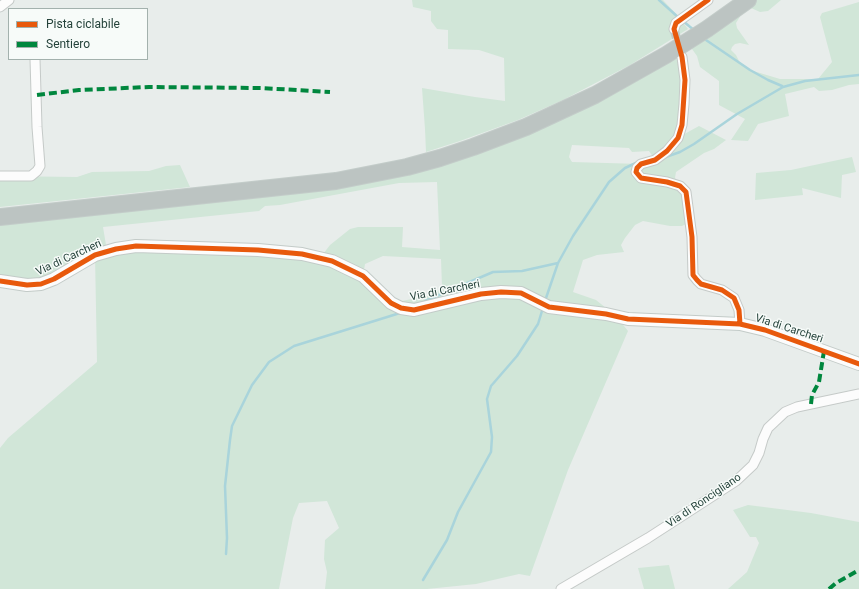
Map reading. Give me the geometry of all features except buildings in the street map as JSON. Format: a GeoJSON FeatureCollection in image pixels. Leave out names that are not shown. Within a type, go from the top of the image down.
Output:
{"type":"FeatureCollection","features":[{"type":"Feature","properties":{"kind":"highway"},"geometry":{"type":"LineString","coordinates":[[0,207],[338,170],[374,164],[426,152],[511,123],[563,100],[630,65],[701,21],[731,0]]}},
{"type":"Feature","properties":{"kind":"highway"},"geometry":{"type":"LineString","coordinates":[[0,217],[336,181],[407,167],[440,158],[526,127],[595,95],[666,55],[707,29],[748,0]]}},
{"type":"Feature","properties":{"kind":"street"},"geometry":{"type":"LineString","coordinates":[[0,7],[9,0]]}},
{"type":"Feature","properties":{"kind":"street"},"geometry":{"type":"LineString","coordinates":[[678,23],[708,0]]}},
{"type":"Feature","properties":{"kind":"street"},"geometry":{"type":"LineString","coordinates":[[682,57],[685,80],[684,104],[682,125],[678,138],[667,152],[655,160],[641,164],[637,168],[636,172],[641,178],[667,182],[680,186],[686,192],[692,237],[693,275],[701,284],[722,290],[734,298],[739,310],[740,324]]}},
{"type":"Feature","properties":{"kind":"street"},"geometry":{"type":"LineString","coordinates":[[0,176],[31,176],[40,166],[35,60]]}},
{"type":"Feature","properties":{"kind":"street","name":"Via di Carcheri"},"geometry":{"type":"LineString","coordinates":[[0,281],[27,285],[41,284],[54,279],[95,255],[116,249],[136,246],[258,250],[302,254],[332,262],[363,276],[391,303],[401,308],[414,310],[481,294],[521,292],[549,307],[606,314],[628,319],[740,324],[765,330],[859,364]]}},
{"type":"Feature","properties":{"kind":"street","name":"Via di Roncigliano"},"geometry":{"type":"LineString","coordinates":[[561,589],[576,585],[736,481],[753,465],[759,454],[763,438],[768,428],[785,412],[796,407],[859,394]]}},
{"type":"Feature","properties":{"kind":"green space"},"geometry":{"type":"Polygon","coordinates":[[[412,0],[663,0],[688,29],[630,65],[563,100],[518,120],[426,152],[422,88],[505,101],[504,58],[479,50],[448,49],[448,30],[437,29],[431,21],[431,11],[413,7],[412,0]]]}},
{"type":"Feature","properties":{"kind":"green space"},"geometry":{"type":"Polygon","coordinates":[[[748,0],[781,0],[768,11],[760,12],[742,4],[748,0]]]}},
{"type":"Feature","properties":{"kind":"green space"},"geometry":{"type":"Polygon","coordinates":[[[859,2],[859,84],[832,90],[819,91],[814,87],[785,94],[789,116],[758,124],[748,141],[731,140],[745,119],[719,105],[719,81],[700,67],[697,56],[687,42],[741,15],[736,23],[737,28],[749,45],[740,43],[735,44],[731,50],[736,55],[740,63],[750,70],[780,79],[818,79],[832,62],[820,17],[822,13],[859,2]]]}},
{"type":"Feature","properties":{"kind":"green space"},"geometry":{"type":"Polygon","coordinates":[[[666,55],[682,57],[679,137],[699,126],[726,140],[676,172],[675,178],[686,192],[690,222],[682,226],[670,226],[643,221],[635,225],[625,238],[621,245],[624,252],[597,255],[583,260],[573,292],[596,300],[616,316],[628,331],[568,470],[530,576],[519,574],[476,584],[427,589],[325,589],[327,572],[324,559],[325,540],[339,528],[327,501],[299,503],[293,518],[279,589],[0,589],[0,448],[8,438],[97,362],[95,255],[54,279],[0,281],[0,217],[336,181],[440,158],[666,55]],[[572,145],[569,157],[572,162],[641,164],[655,160],[649,151],[632,152],[629,148],[572,145]],[[437,182],[399,183],[280,205],[265,206],[259,211],[103,227],[107,251],[116,249],[320,258],[330,245],[350,229],[358,227],[403,227],[402,247],[440,250],[437,182]],[[383,256],[365,264],[363,276],[391,303],[433,295],[442,287],[441,259],[383,256]]]}},
{"type":"Feature","properties":{"kind":"green space"},"geometry":{"type":"Polygon","coordinates":[[[852,157],[856,172],[842,175],[841,198],[802,188],[803,195],[755,200],[756,173],[791,170],[852,157]]]}},
{"type":"Feature","properties":{"kind":"green space"},"geometry":{"type":"Polygon","coordinates":[[[180,165],[190,187],[0,207],[0,176],[77,177],[92,172],[149,171],[166,166],[180,165]]]}},
{"type":"Feature","properties":{"kind":"green space"},"geometry":{"type":"Polygon","coordinates":[[[748,505],[811,513],[859,522],[859,589],[728,589],[747,572],[759,543],[756,537],[750,537],[733,510],[748,505]]]}},
{"type":"Feature","properties":{"kind":"green space"},"geometry":{"type":"Polygon","coordinates":[[[669,565],[675,589],[644,589],[638,568],[669,565]]]}},
{"type":"Feature","properties":{"kind":"waterway"},"geometry":{"type":"LineString","coordinates":[[659,0],[679,18]]}},
{"type":"Feature","properties":{"kind":"waterway"},"geometry":{"type":"LineString","coordinates":[[683,21],[695,31]]}},
{"type":"Feature","properties":{"kind":"waterway"},"geometry":{"type":"LineString","coordinates":[[703,38],[750,70],[782,86]]}},
{"type":"Feature","properties":{"kind":"waterway"},"geometry":{"type":"LineString","coordinates":[[663,158],[680,152],[694,144],[737,114],[783,87],[805,81],[859,75]]}},
{"type":"Feature","properties":{"kind":"waterway"},"geometry":{"type":"LineString","coordinates":[[546,298],[558,263],[573,236],[609,182],[625,168],[638,162]]}},
{"type":"Feature","properties":{"kind":"waterway"},"geometry":{"type":"LineString","coordinates":[[425,301],[493,272],[522,271],[558,263]]}},
{"type":"Feature","properties":{"kind":"waterway"},"geometry":{"type":"LineString","coordinates":[[423,580],[447,540],[458,512],[491,452],[492,437],[487,399],[491,386],[517,356],[538,324],[542,311]]}},
{"type":"Feature","properties":{"kind":"waterway"},"geometry":{"type":"LineString","coordinates":[[226,554],[227,538],[225,486],[232,426],[252,385],[269,362],[294,346],[400,313]]}},
{"type":"Feature","properties":{"kind":"tunnel"},"geometry":{"type":"LineString","coordinates":[[674,29],[680,50]]}},
{"type":"Feature","properties":{"kind":"marked path"},"geometry":{"type":"LineString","coordinates":[[37,95],[79,90],[149,87],[261,88],[330,92]]}},
{"type":"Feature","properties":{"kind":"marked path"},"geometry":{"type":"LineString","coordinates":[[811,404],[812,395],[819,382],[824,351]]}},
{"type":"Feature","properties":{"kind":"marked path"},"geometry":{"type":"LineString","coordinates":[[829,589],[836,583],[859,570]]}},
{"type":"Feature","properties":{"kind":"cycle path"},"geometry":{"type":"LineString","coordinates":[[708,0],[676,23],[674,29],[682,57],[685,80],[682,125],[678,138],[667,151],[655,160],[641,164],[637,168],[636,172],[641,178],[667,182],[680,186],[686,192],[692,237],[693,275],[701,284],[722,290],[734,298],[739,310],[740,324]]}},
{"type":"Feature","properties":{"kind":"cycle path"},"geometry":{"type":"LineString","coordinates":[[0,281],[27,285],[41,284],[54,279],[95,255],[116,249],[136,246],[258,250],[302,254],[332,261],[363,276],[391,303],[401,308],[414,310],[481,294],[501,292],[521,293],[549,307],[606,314],[628,319],[740,324],[765,330],[859,364]]}}]}
